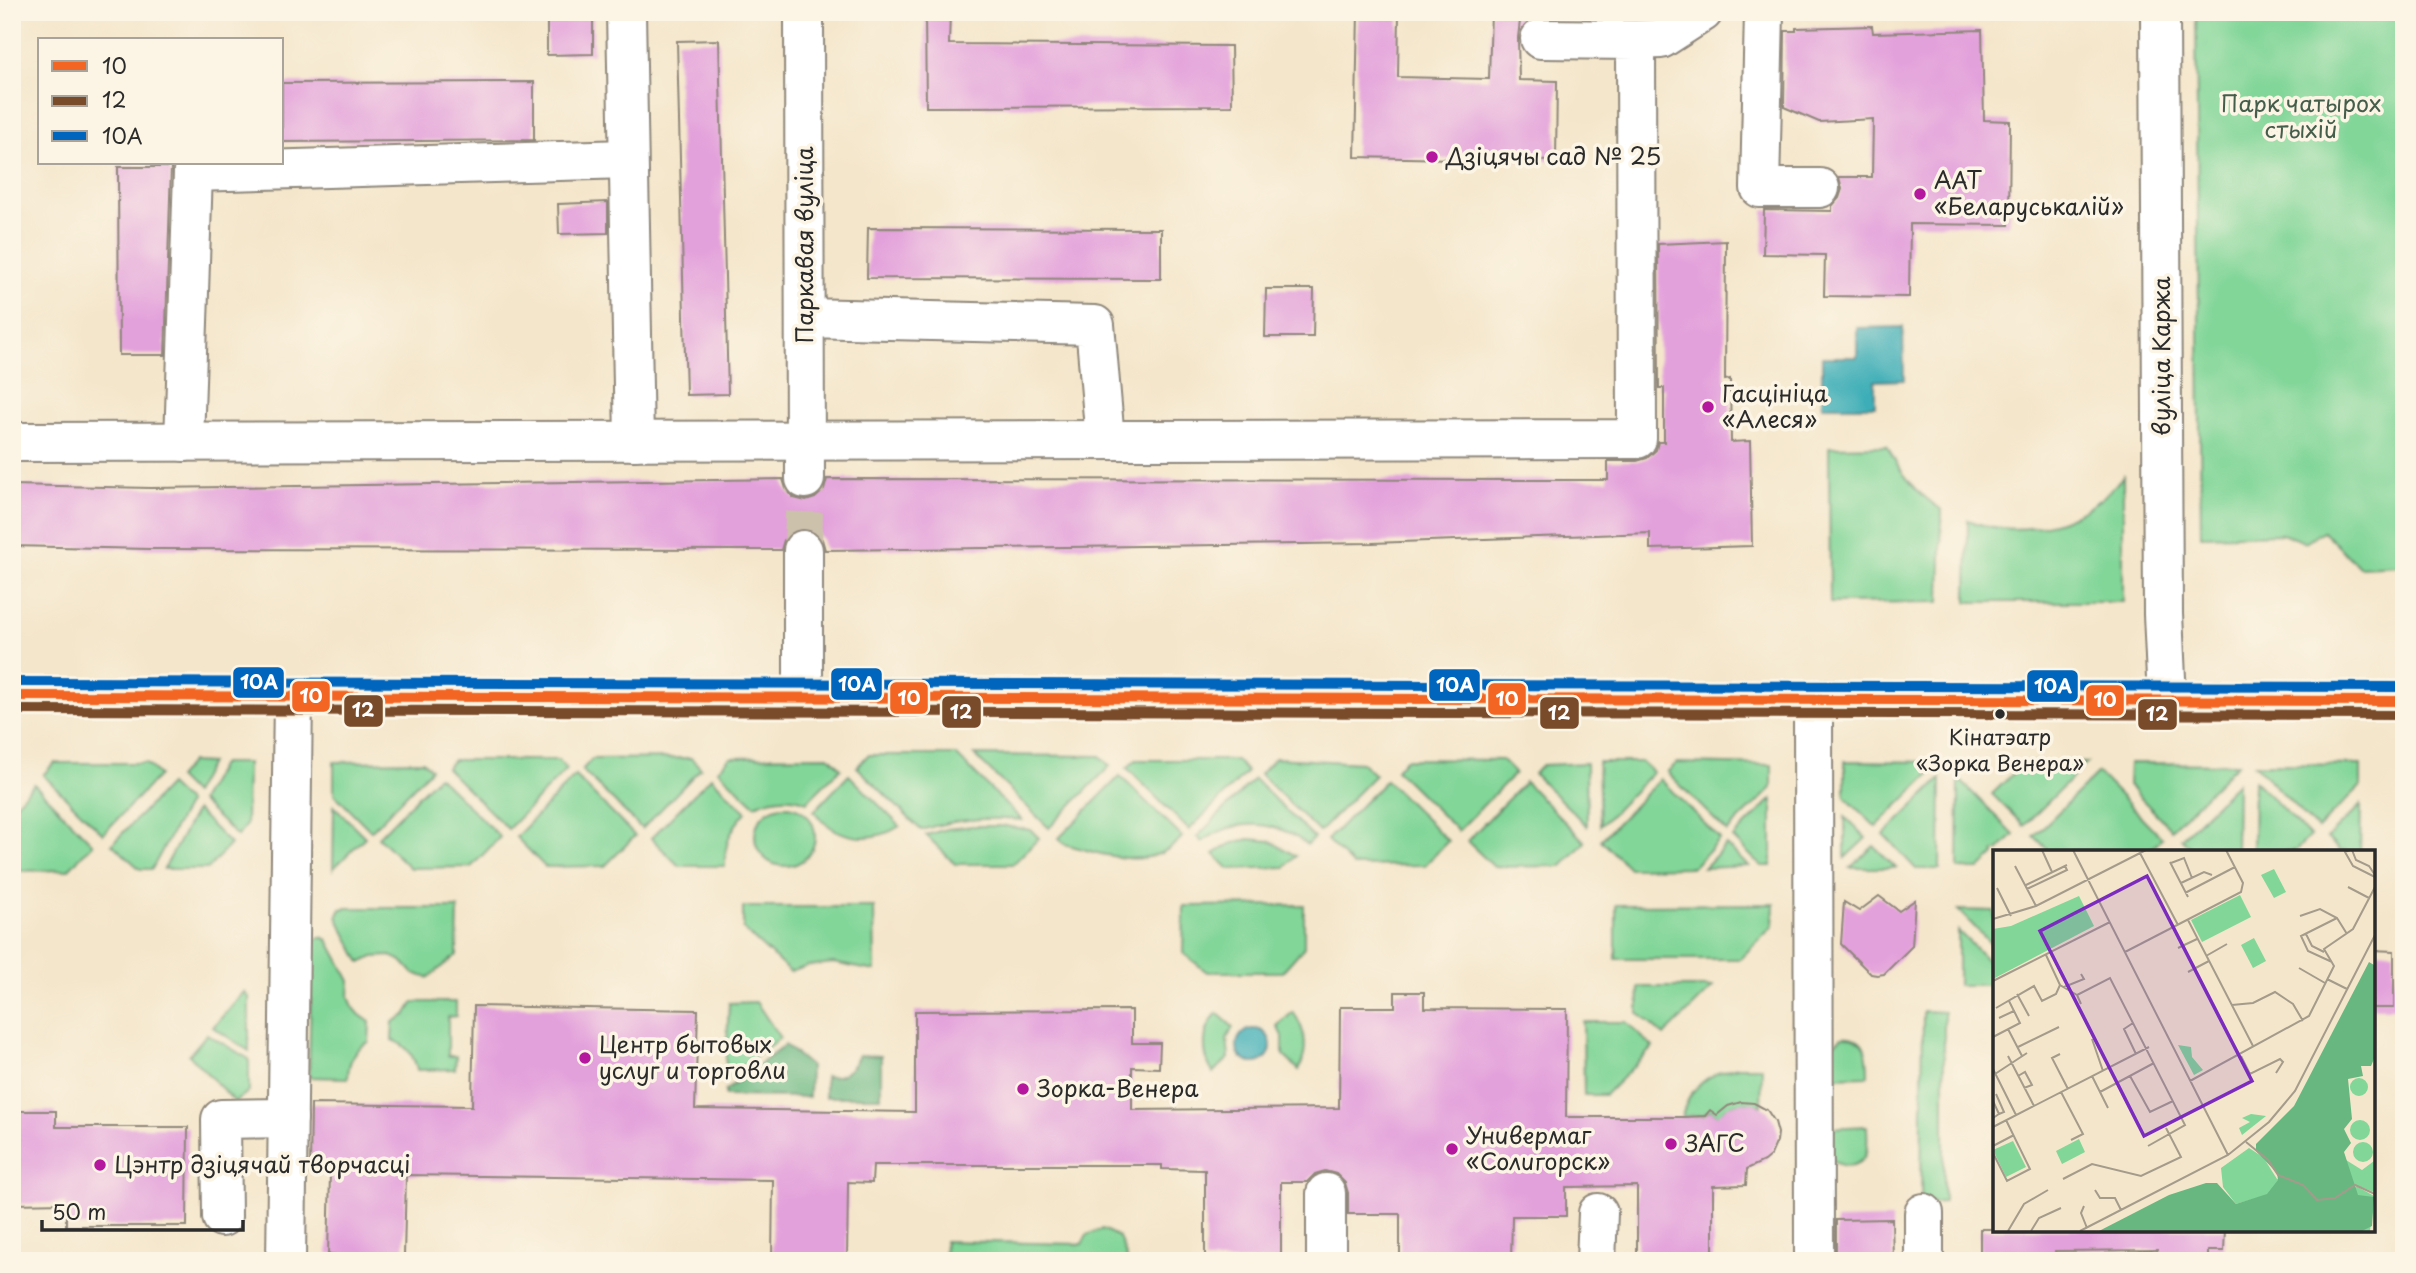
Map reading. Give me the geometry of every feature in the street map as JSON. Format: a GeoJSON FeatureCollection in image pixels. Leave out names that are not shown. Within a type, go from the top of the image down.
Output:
{"type":"FeatureCollection","features":[{"type":"Feature","properties":{"kind":"main road"},"geometry":{"type":"LineString","coordinates":[[626,12],[634,441]]}},
{"type":"Feature","properties":{"kind":"main road","name":"Паркавая вуліца"},"geometry":{"type":"LineString","coordinates":[[804,12],[805,479]]}},
{"type":"Feature","properties":{"kind":"main road"},"geometry":{"type":"LineString","coordinates":[[1540,39],[1661,39],[1703,12]]}},
{"type":"Feature","properties":{"kind":"main road"},"geometry":{"type":"LineString","coordinates":[[1764,12],[1760,188],[1820,188]]}},
{"type":"Feature","properties":{"kind":"main road","name":"вуліца Каржа"},"geometry":{"type":"LineString","coordinates":[[2160,12],[2162,600],[2167,700]]}},
{"type":"Feature","properties":{"kind":"main road"},"geometry":{"type":"LineString","coordinates":[[12,442],[1637,439],[1636,40]]}},
{"type":"Feature","properties":{"kind":"main road"},"geometry":{"type":"LineString","coordinates":[[184,442],[193,172],[628,159]]}},
{"type":"Feature","properties":{"kind":"main road"},"geometry":{"type":"LineString","coordinates":[[805,318],[1095,325],[1105,440]]}},
{"type":"Feature","properties":{"kind":"main road"},"geometry":{"type":"LineString","coordinates":[[803,550],[803,698]]}},
{"type":"Feature","properties":{"kind":"main road"},"geometry":{"type":"LineString","coordinates":[[12,696],[2404,701]]}},
{"type":"Feature","properties":{"kind":"main road"},"geometry":{"type":"LineString","coordinates":[[286,1261],[293,696]]}},
{"type":"Feature","properties":{"kind":"main road"},"geometry":{"type":"LineString","coordinates":[[1814,700],[1814,1261]]}},
{"type":"Feature","properties":{"kind":"main road"},"geometry":{"type":"LineString","coordinates":[[222,1217],[221,1119],[288,1118]]}},
{"type":"Feature","properties":{"kind":"main road"},"geometry":{"type":"LineString","coordinates":[[1326,1193],[1326,1261]]}},
{"type":"Feature","properties":{"kind":"main road"},"geometry":{"type":"LineString","coordinates":[[1596,1261],[1598,1213]]}},
{"type":"Feature","properties":{"kind":"main road"},"geometry":{"type":"LineString","coordinates":[[1924,1213],[1924,1261]]}},
{"type":"Feature","properties":{"kind":"green space","name":"Парк чатырох стыхій"},"geometry":{"type":"Polygon","coordinates":[[[2196,12],[2404,12],[2404,565],[2359,567],[2323,531],[2305,542],[2282,534],[2201,536],[2196,12]]]}},
{"type":"Feature","properties":{"kind":"green space"},"geometry":{"type":"Polygon","coordinates":[[[1887,446],[1910,482],[1942,510],[1940,602],[1830,603],[1829,447],[1887,446]]]}},
{"type":"Feature","properties":{"kind":"green space"},"geometry":{"type":"Polygon","coordinates":[[[2123,476],[2123,602],[1967,602],[1968,520],[2010,529],[2053,523],[2092,505],[2109,492],[2123,476]]]}},
{"type":"Feature","properties":{"kind":"green space"},"geometry":{"type":"Polygon","coordinates":[[[868,755],[956,755],[1022,820],[971,820],[921,830],[857,767],[868,755]]]}},
{"type":"Feature","properties":{"kind":"green space"},"geometry":{"type":"Polygon","coordinates":[[[974,755],[1100,756],[1110,766],[1049,828],[974,755]]]}},
{"type":"Feature","properties":{"kind":"green space"},"geometry":{"type":"Polygon","coordinates":[[[829,756],[841,768],[807,802],[781,798],[755,805],[718,770],[730,757],[829,756]]]}},
{"type":"Feature","properties":{"kind":"green space"},"geometry":{"type":"Polygon","coordinates":[[[691,758],[701,768],[642,829],[582,770],[592,759],[691,758]]]}},
{"type":"Feature","properties":{"kind":"green space"},"geometry":{"type":"Polygon","coordinates":[[[1275,758],[1362,763],[1375,775],[1319,832],[1260,774],[1275,758]]]}},
{"type":"Feature","properties":{"kind":"green space"},"geometry":{"type":"Polygon","coordinates":[[[1405,759],[1502,760],[1515,773],[1458,831],[1396,770],[1405,759]]]}},
{"type":"Feature","properties":{"kind":"green space"},"geometry":{"type":"Polygon","coordinates":[[[453,760],[558,760],[567,769],[508,829],[446,768],[453,760]]]}},
{"type":"Feature","properties":{"kind":"green space"},"geometry":{"type":"Polygon","coordinates":[[[1136,760],[1236,760],[1247,772],[1189,830],[1127,768],[1136,760]]]}},
{"type":"Feature","properties":{"kind":"green space"},"geometry":{"type":"Polygon","coordinates":[[[423,761],[431,769],[371,831],[334,794],[334,762],[423,761]]]}},
{"type":"Feature","properties":{"kind":"green space"},"geometry":{"type":"Polygon","coordinates":[[[1845,761],[1942,762],[1876,827],[1845,797],[1845,761]]]}},
{"type":"Feature","properties":{"kind":"green space"},"geometry":{"type":"Polygon","coordinates":[[[191,762],[210,763],[193,794],[177,778],[191,762]]]}},
{"type":"Feature","properties":{"kind":"green space"},"geometry":{"type":"Polygon","coordinates":[[[1598,762],[1642,762],[1653,772],[1600,826],[1598,762]]]}},
{"type":"Feature","properties":{"kind":"green space"},"geometry":{"type":"Polygon","coordinates":[[[2025,762],[2087,763],[2024,826],[1992,794],[2025,762]]]}},
{"type":"Feature","properties":{"kind":"green space"},"geometry":{"type":"Polygon","coordinates":[[[54,763],[146,763],[159,775],[103,834],[43,775],[54,763]]]}},
{"type":"Feature","properties":{"kind":"green space"},"geometry":{"type":"Polygon","coordinates":[[[222,763],[247,763],[246,825],[237,836],[200,801],[222,763]]]}},
{"type":"Feature","properties":{"kind":"green space"},"geometry":{"type":"Polygon","coordinates":[[[1586,763],[1587,826],[1534,774],[1542,765],[1586,763]]]}},
{"type":"Feature","properties":{"kind":"green space"},"geometry":{"type":"Polygon","coordinates":[[[1677,763],[1772,765],[1772,788],[1727,832],[1667,772],[1677,763]]]}},
{"type":"Feature","properties":{"kind":"green space"},"geometry":{"type":"Polygon","coordinates":[[[2129,763],[2237,764],[2171,829],[2128,785],[2129,763]]]}},
{"type":"Feature","properties":{"kind":"green space"},"geometry":{"type":"Polygon","coordinates":[[[2254,764],[2361,765],[2361,786],[2317,829],[2254,764]]]}},
{"type":"Feature","properties":{"kind":"green space"},"geometry":{"type":"Polygon","coordinates":[[[2098,773],[2162,838],[2150,850],[2048,850],[2034,836],[2098,773]]]}},
{"type":"Feature","properties":{"kind":"green space"},"geometry":{"type":"Polygon","coordinates":[[[849,775],[900,826],[877,836],[865,837],[843,833],[822,820],[814,811],[849,775]]]}},
{"type":"Feature","properties":{"kind":"green space"},"geometry":{"type":"Polygon","coordinates":[[[438,776],[500,837],[471,867],[410,868],[378,837],[438,776]]]}},
{"type":"Feature","properties":{"kind":"green space"},"geometry":{"type":"Polygon","coordinates":[[[575,776],[635,836],[605,866],[545,867],[516,837],[575,776]]]}},
{"type":"Feature","properties":{"kind":"green space"},"geometry":{"type":"Polygon","coordinates":[[[1120,776],[1182,837],[1156,855],[1141,858],[1110,856],[1064,844],[1059,838],[1120,776]]]}},
{"type":"Feature","properties":{"kind":"green space"},"geometry":{"type":"Polygon","coordinates":[[[711,777],[746,812],[730,837],[725,866],[679,866],[651,838],[711,777]]]}},
{"type":"Feature","properties":{"kind":"green space"},"geometry":{"type":"Polygon","coordinates":[[[1254,779],[1314,838],[1307,845],[1295,836],[1269,826],[1228,829],[1202,842],[1197,837],[1254,779]]]}},
{"type":"Feature","properties":{"kind":"green space"},"geometry":{"type":"Polygon","coordinates":[[[1660,779],[1720,839],[1693,867],[1629,868],[1601,840],[1660,779]]]}},
{"type":"Feature","properties":{"kind":"green space"},"geometry":{"type":"Polygon","coordinates":[[[1941,779],[1940,869],[1916,869],[1884,835],[1941,779]]]}},
{"type":"Feature","properties":{"kind":"green space"},"geometry":{"type":"Polygon","coordinates":[[[1959,779],[2014,835],[1999,850],[1993,850],[1993,856],[1979,869],[1958,869],[1959,779]]]}},
{"type":"Feature","properties":{"kind":"green space"},"geometry":{"type":"Polygon","coordinates":[[[1386,780],[1448,841],[1425,865],[1353,866],[1327,840],[1386,780]]]}},
{"type":"Feature","properties":{"kind":"green space"},"geometry":{"type":"Polygon","coordinates":[[[2254,780],[2310,836],[2296,850],[2253,850],[2254,780]]]}},
{"type":"Feature","properties":{"kind":"green space"},"geometry":{"type":"Polygon","coordinates":[[[1525,782],[1585,842],[1562,866],[1494,867],[1467,841],[1525,782]]]}},
{"type":"Feature","properties":{"kind":"green space"},"geometry":{"type":"Polygon","coordinates":[[[2237,783],[2236,850],[2193,850],[2181,838],[2237,783]]]}},
{"type":"Feature","properties":{"kind":"green space"},"geometry":{"type":"Polygon","coordinates":[[[34,784],[93,844],[68,870],[12,871],[12,807],[34,784]]]}},
{"type":"Feature","properties":{"kind":"green space"},"geometry":{"type":"Polygon","coordinates":[[[169,785],[188,803],[152,869],[140,869],[112,844],[169,785]]]}},
{"type":"Feature","properties":{"kind":"green space"},"geometry":{"type":"Polygon","coordinates":[[[1772,799],[1772,866],[1761,866],[1733,838],[1772,799]]]}},
{"type":"Feature","properties":{"kind":"green space"},"geometry":{"type":"Polygon","coordinates":[[[2361,805],[2360,850],[2339,850],[2327,838],[2361,805]]]}},
{"type":"Feature","properties":{"kind":"green space"},"geometry":{"type":"Polygon","coordinates":[[[334,806],[365,837],[333,869],[334,806]]]}},
{"type":"Feature","properties":{"kind":"green space"},"geometry":{"type":"Polygon","coordinates":[[[785,806],[802,811],[810,819],[815,836],[810,853],[802,861],[785,866],[768,861],[760,853],[755,836],[760,819],[768,811],[785,806]]]}},
{"type":"Feature","properties":{"kind":"green space"},"geometry":{"type":"Polygon","coordinates":[[[196,810],[230,844],[208,869],[164,869],[196,810]]]}},
{"type":"Feature","properties":{"kind":"green space"},"geometry":{"type":"Polygon","coordinates":[[[1845,817],[1866,838],[1845,858],[1845,817]]]}},
{"type":"Feature","properties":{"kind":"green space"},"geometry":{"type":"Polygon","coordinates":[[[973,826],[1004,826],[1031,830],[1039,838],[1013,864],[955,864],[926,835],[973,826]]]}},
{"type":"Feature","properties":{"kind":"green space"},"geometry":{"type":"Polygon","coordinates":[[[1249,839],[1270,841],[1296,856],[1285,867],[1229,869],[1214,854],[1230,844],[1249,839]]]}},
{"type":"Feature","properties":{"kind":"green space"},"geometry":{"type":"Polygon","coordinates":[[[1726,845],[1748,866],[1704,868],[1726,845]]]}},
{"type":"Feature","properties":{"kind":"green space"},"geometry":{"type":"Polygon","coordinates":[[[1874,846],[1896,868],[1850,868],[1874,846]]]}},
{"type":"Feature","properties":{"kind":"green space"},"geometry":{"type":"Polygon","coordinates":[[[1774,904],[1773,926],[1740,959],[1616,959],[1616,905],[1774,904]]]}},
{"type":"Feature","properties":{"kind":"green space"},"geometry":{"type":"Polygon","coordinates":[[[1304,905],[1304,947],[1282,972],[1207,972],[1183,953],[1184,906],[1304,905]]]}},
{"type":"Feature","properties":{"kind":"green space"},"geometry":{"type":"Polygon","coordinates":[[[743,907],[874,907],[875,971],[833,963],[808,966],[790,972],[743,929],[743,907]]]}},
{"type":"Feature","properties":{"kind":"green space"},"geometry":{"type":"Polygon","coordinates":[[[458,908],[457,955],[428,978],[413,973],[402,961],[391,956],[373,957],[361,963],[337,917],[341,909],[458,908]]]}},
{"type":"Feature","properties":{"kind":"green space"},"geometry":{"type":"Polygon","coordinates":[[[1958,910],[1993,911],[1993,946],[1958,910]]]}},
{"type":"Feature","properties":{"kind":"green space"},"geometry":{"type":"Polygon","coordinates":[[[1958,931],[1993,966],[1993,985],[1958,985],[1958,931]]]}},
{"type":"Feature","properties":{"kind":"green space"},"geometry":{"type":"Polygon","coordinates":[[[322,937],[328,940],[350,981],[349,996],[353,1007],[370,1022],[369,1042],[359,1048],[353,1057],[348,1078],[309,1077],[312,943],[322,937]]]}},
{"type":"Feature","properties":{"kind":"green space"},"geometry":{"type":"Polygon","coordinates":[[[1639,987],[1713,987],[1664,1036],[1638,1013],[1639,987]]]}},
{"type":"Feature","properties":{"kind":"green space"},"geometry":{"type":"Polygon","coordinates":[[[244,992],[249,997],[249,1051],[213,1027],[244,992]]]}},
{"type":"Feature","properties":{"kind":"green space"},"geometry":{"type":"Polygon","coordinates":[[[414,1002],[456,1002],[456,1016],[448,1017],[448,1056],[456,1056],[455,1069],[417,1070],[409,1051],[392,1040],[393,1022],[406,1015],[414,1002]]]}},
{"type":"Feature","properties":{"kind":"green space"},"geometry":{"type":"Polygon","coordinates":[[[756,1002],[780,1038],[725,1079],[729,1003],[756,1002]]]}},
{"type":"Feature","properties":{"kind":"green space"},"geometry":{"type":"Polygon","coordinates":[[[1923,1011],[1944,1012],[1944,1202],[1921,1203],[1923,1011]]]}},
{"type":"Feature","properties":{"kind":"green space"},"geometry":{"type":"Polygon","coordinates":[[[1293,1012],[1305,1040],[1299,1070],[1283,1055],[1283,1038],[1277,1026],[1293,1012]]]}},
{"type":"Feature","properties":{"kind":"green space"},"geometry":{"type":"Polygon","coordinates":[[[1217,1013],[1233,1027],[1227,1039],[1229,1058],[1213,1073],[1206,1058],[1205,1042],[1208,1027],[1217,1013]]]}},
{"type":"Feature","properties":{"kind":"green space"},"geometry":{"type":"Polygon","coordinates":[[[1583,1022],[1626,1022],[1653,1047],[1605,1095],[1584,1095],[1583,1022]]]}},
{"type":"Feature","properties":{"kind":"green space"},"geometry":{"type":"Polygon","coordinates":[[[207,1034],[249,1059],[249,1091],[235,1102],[189,1055],[207,1034]]]}},
{"type":"Feature","properties":{"kind":"green space"},"geometry":{"type":"Polygon","coordinates":[[[1842,1037],[1851,1037],[1862,1043],[1867,1055],[1868,1076],[1827,1077],[1832,1045],[1842,1037]]]}},
{"type":"Feature","properties":{"kind":"green space"},"geometry":{"type":"Polygon","coordinates":[[[785,1045],[810,1066],[809,1097],[725,1096],[725,1091],[785,1045]]]}},
{"type":"Feature","properties":{"kind":"green space"},"geometry":{"type":"Polygon","coordinates":[[[859,1055],[881,1056],[881,1097],[825,1097],[825,1076],[846,1072],[859,1055]]]}},
{"type":"Feature","properties":{"kind":"green space"},"geometry":{"type":"Polygon","coordinates":[[[1738,1067],[1762,1067],[1761,1106],[1738,1103],[1727,1107],[1718,1116],[1710,1110],[1703,1115],[1682,1117],[1689,1098],[1701,1083],[1718,1073],[1738,1067]]]}},
{"type":"Feature","properties":{"kind":"green space"},"geometry":{"type":"Polygon","coordinates":[[[1867,1126],[1867,1148],[1862,1160],[1849,1166],[1831,1159],[1827,1128],[1867,1126]]]}},
{"type":"Feature","properties":{"kind":"green space"},"geometry":{"type":"Polygon","coordinates":[[[1102,1229],[1119,1237],[1128,1261],[944,1261],[945,1241],[1082,1244],[1087,1235],[1102,1229]]]}},
{"type":"Feature","properties":{"kind":"water"},"geometry":{"type":"Polygon","coordinates":[[[1903,327],[1904,380],[1875,381],[1875,406],[1822,406],[1822,357],[1857,357],[1857,328],[1903,327]]]}},
{"type":"Feature","properties":{"kind":"water"},"geometry":{"type":"Polygon","coordinates":[[[1254,1029],[1266,1034],[1271,1046],[1266,1058],[1254,1063],[1242,1058],[1237,1046],[1242,1034],[1254,1029]]]}},
{"type":"Feature","properties":{"kind":"building"},"geometry":{"type":"Polygon","coordinates":[[[547,12],[593,12],[593,54],[547,55],[547,12]]]}},
{"type":"Feature","properties":{"kind":"building"},"geometry":{"type":"Polygon","coordinates":[[[925,12],[950,12],[949,44],[1231,46],[1232,106],[926,107],[925,12]]]}},
{"type":"Feature","properties":{"kind":"building"},"geometry":{"type":"Polygon","coordinates":[[[1358,12],[1399,12],[1398,77],[1489,79],[1491,12],[1521,12],[1518,38],[1519,80],[1557,81],[1556,161],[1355,157],[1358,12]]]}},
{"type":"Feature","properties":{"kind":"building"},"geometry":{"type":"Polygon","coordinates":[[[1872,26],[1873,33],[1982,30],[1984,120],[2010,121],[2009,225],[1910,224],[1909,297],[1824,296],[1825,255],[1763,254],[1764,210],[1832,211],[1842,189],[1839,177],[1872,177],[1873,119],[1819,122],[1784,107],[1785,31],[1796,31],[1796,28],[1872,26]]]}},
{"type":"Feature","properties":{"kind":"building"},"geometry":{"type":"Polygon","coordinates":[[[719,40],[728,394],[686,395],[677,41],[719,40]]]}},
{"type":"Feature","properties":{"kind":"building"},"geometry":{"type":"Polygon","coordinates":[[[534,82],[534,140],[284,142],[284,83],[534,82]]]}},
{"type":"Feature","properties":{"kind":"building"},"geometry":{"type":"Polygon","coordinates":[[[118,167],[171,167],[165,355],[119,355],[118,167]]]}},
{"type":"Feature","properties":{"kind":"building"},"geometry":{"type":"Polygon","coordinates":[[[608,202],[608,233],[559,234],[558,204],[608,202]]]}},
{"type":"Feature","properties":{"kind":"building"},"geometry":{"type":"Polygon","coordinates":[[[868,228],[1161,229],[1161,279],[867,278],[868,228]]]}},
{"type":"Feature","properties":{"kind":"building"},"geometry":{"type":"Polygon","coordinates":[[[1726,241],[1725,380],[1730,379],[1731,442],[1750,441],[1752,546],[1650,549],[1650,533],[1372,543],[825,550],[822,539],[813,531],[804,528],[792,531],[784,540],[781,550],[150,549],[12,546],[12,485],[151,488],[783,479],[786,489],[794,498],[806,501],[815,498],[824,490],[827,479],[1608,480],[1608,461],[1637,461],[1647,458],[1656,450],[1658,442],[1664,442],[1664,388],[1659,388],[1658,244],[1726,241]]]}},
{"type":"Feature","properties":{"kind":"building"},"geometry":{"type":"Polygon","coordinates":[[[1266,289],[1314,289],[1313,337],[1265,337],[1266,289]]]}},
{"type":"Feature","properties":{"kind":"building"},"geometry":{"type":"Polygon","coordinates":[[[1879,896],[1899,911],[1915,900],[1912,946],[1884,974],[1877,975],[1871,974],[1841,944],[1844,902],[1859,911],[1879,896]]]}},
{"type":"Feature","properties":{"kind":"building"},"geometry":{"type":"Polygon","coordinates":[[[2374,950],[2394,951],[2394,1008],[2374,1008],[2374,950]]]}},
{"type":"Feature","properties":{"kind":"building"},"geometry":{"type":"Polygon","coordinates":[[[1395,992],[1424,992],[1424,1008],[1567,1009],[1566,1117],[1705,1116],[1710,1110],[1717,1115],[1728,1106],[1741,1102],[1754,1103],[1767,1110],[1778,1133],[1771,1155],[1747,1169],[1746,1185],[1713,1186],[1713,1261],[1637,1261],[1637,1186],[1566,1187],[1566,1216],[1512,1216],[1511,1261],[1400,1261],[1400,1214],[1348,1214],[1345,1183],[1336,1174],[1325,1171],[1315,1174],[1307,1182],[1281,1182],[1281,1261],[1205,1261],[1205,1170],[1162,1169],[1162,1165],[873,1165],[872,1183],[848,1182],[847,1261],[772,1261],[773,1180],[406,1175],[404,1256],[396,1256],[396,1261],[336,1261],[336,1255],[328,1254],[330,1174],[310,1174],[311,1104],[472,1106],[474,1006],[698,1010],[695,1109],[915,1112],[915,1011],[1132,1010],[1132,1043],[1160,1043],[1159,1068],[1132,1067],[1132,1110],[1339,1108],[1340,1007],[1395,1007],[1395,992]]]}},
{"type":"Feature","properties":{"kind":"building","name":"Цэнтр дзіцячай творчасці"},"geometry":{"type":"Polygon","coordinates":[[[12,1111],[56,1111],[56,1127],[188,1127],[187,1226],[66,1226],[66,1203],[12,1204],[12,1111]]]}},
{"type":"Feature","properties":{"kind":"building"},"geometry":{"type":"Polygon","coordinates":[[[1892,1219],[1893,1261],[1836,1261],[1836,1220],[1892,1219]]]}},
{"type":"Feature","properties":{"kind":"building"},"geometry":{"type":"Polygon","coordinates":[[[1980,1229],[2225,1231],[2224,1251],[2208,1251],[2208,1261],[2157,1261],[2157,1250],[2055,1251],[2055,1261],[1980,1261],[1980,1229]]]}},
{"type":"Feature","properties":{"kind":"tunnel"},"geometry":{"type":"LineString","coordinates":[[803,550],[805,479]]}},
{"type":"Feature","properties":{"kind":"transit line","name":"10A"},"geometry":{"type":"LineString","coordinates":[[12,682],[2404,687]]}},
{"type":"Feature","properties":{"kind":"transit line","name":"10"},"geometry":{"type":"LineString","coordinates":[[12,696],[2404,701]]}},
{"type":"Feature","properties":{"kind":"transit line","name":"12"},"geometry":{"type":"LineString","coordinates":[[12,710],[2404,715]]}},
{"type":"Feature","properties":{"kind":"place","name":"Дзіцячы сад № 25"},"geometry":{"type":"Point","coordinates":[1432,157]}},
{"type":"Feature","properties":{"kind":"place","name":"ААТ «Беларуськалій»"},"geometry":{"type":"Point","coordinates":[1920,194]}},
{"type":"Feature","properties":{"kind":"place","name":"Гасцініца «Алеся»"},"geometry":{"type":"Point","coordinates":[1708,407]}},
{"type":"Feature","properties":{"kind":"place","name":"Кінатэатр «Зорка Венера»"},"geometry":{"type":"Point","coordinates":[2000,714]}},
{"type":"Feature","properties":{"kind":"place","name":"Центр бытовых услуг и торговли"},"geometry":{"type":"Point","coordinates":[585,1058]}},
{"type":"Feature","properties":{"kind":"place","name":"Зорка-Венера"},"geometry":{"type":"Point","coordinates":[1023,1089]}},
{"type":"Feature","properties":{"kind":"place","name":"ЗАГС"},"geometry":{"type":"Point","coordinates":[1671,1144]}},
{"type":"Feature","properties":{"kind":"place","name":"Универмаг «Солигорск»"},"geometry":{"type":"Point","coordinates":[1452,1149]}},
{"type":"Feature","properties":{"kind":"place","name":"Цэнтр дзіцячай творчасці"},"geometry":{"type":"Point","coordinates":[100,1165]}}]}
